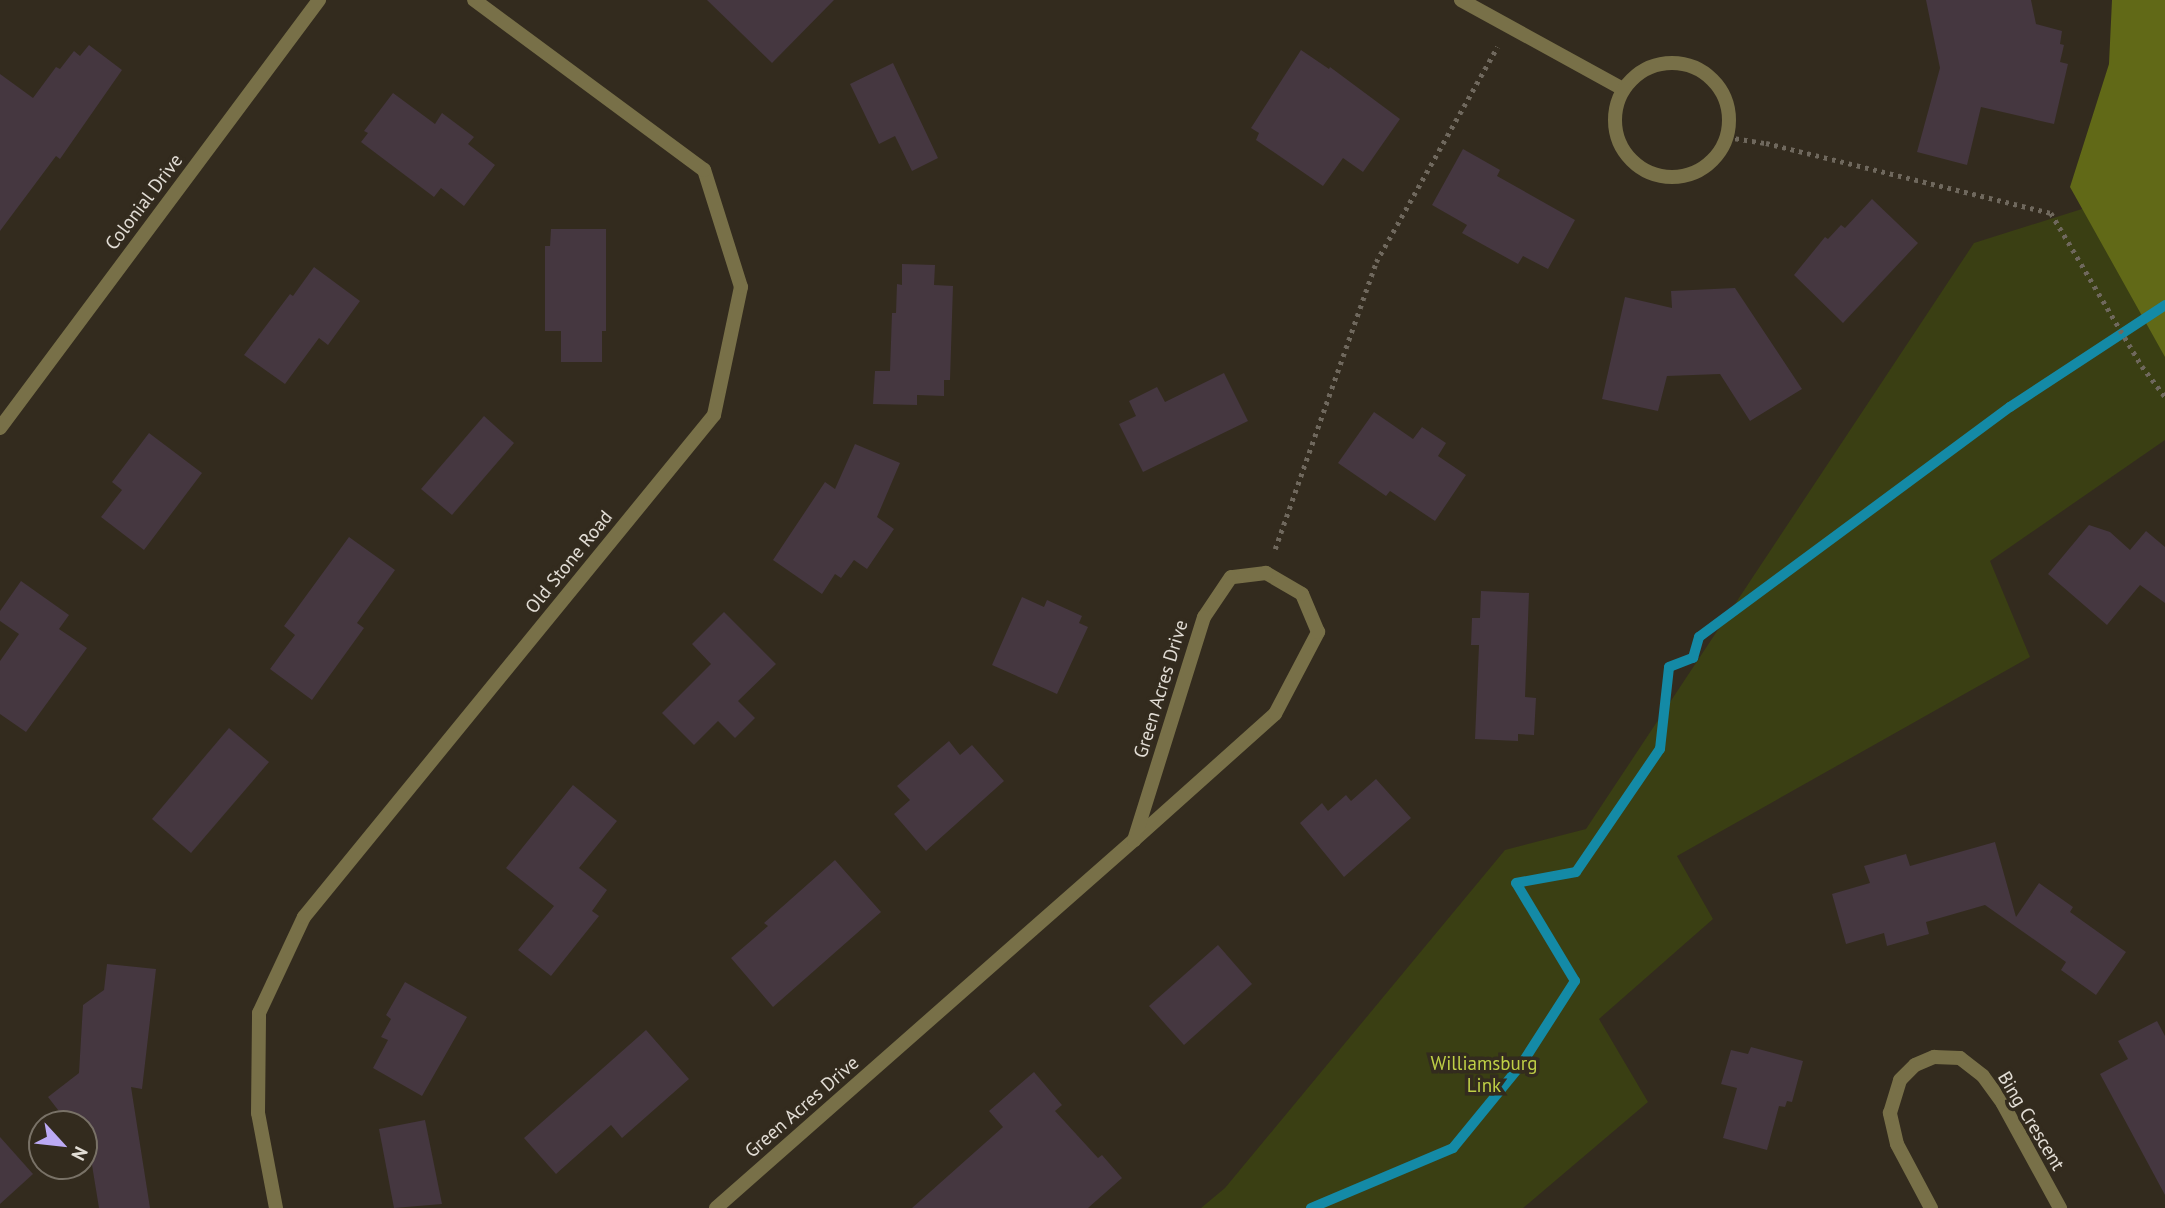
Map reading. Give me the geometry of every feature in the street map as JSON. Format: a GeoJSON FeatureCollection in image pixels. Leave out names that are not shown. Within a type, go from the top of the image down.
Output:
{"type":"FeatureCollection","features":[{"type":"Feature","properties":{"kind":"street","name":"Colonial Drive"},"geometry":{"type":"LineString","coordinates":[[0,428],[320,0]]}},
{"type":"Feature","properties":{"kind":"street","name":"Old Stone Road"},"geometry":{"type":"LineString","coordinates":[[276,1208],[258,1113],[259,1013],[304,917],[714,415],[741,287],[704,170],[474,0]]}},
{"type":"Feature","properties":{"kind":"street"},"geometry":{"type":"LineString","coordinates":[[1461,0],[1507,28],[1623,89]]}},
{"type":"Feature","properties":{"kind":"street"},"geometry":{"type":"LineString","coordinates":[[1659,63],[1688,63],[1706,72],[1721,87],[1730,117],[1727,137],[1721,151],[1707,166],[1680,177],[1662,177],[1643,170],[1622,148],[1615,130],[1615,107],[1623,89],[1641,71],[1659,63]]}},
{"type":"Feature","properties":{"kind":"street","name":"Green Acres Drive"},"geometry":{"type":"LineString","coordinates":[[716,1208],[1134,840],[1275,714],[1318,632],[1302,594],[1266,573],[1231,577],[1204,617],[1134,840]]}},
{"type":"Feature","properties":{"kind":"street","name":"Bing Crescent"},"geometry":{"type":"LineString","coordinates":[[1931,1208],[1897,1144],[1890,1113],[1900,1080],[1916,1065],[1934,1057],[1960,1058],[1983,1076],[2003,1104],[2060,1208]]}},
{"type":"Feature","properties":{"kind":"path"},"geometry":{"type":"LineString","coordinates":[[1266,573],[1376,262],[1507,28]]}},
{"type":"Feature","properties":{"kind":"path"},"geometry":{"type":"LineString","coordinates":[[1727,137],[1766,143],[2051,213],[2143,366],[2165,396]]}},
{"type":"Feature","properties":{"kind":"green space"},"geometry":{"type":"Polygon","coordinates":[[[2112,0],[2165,0],[2165,357],[2070,187],[2109,64],[2112,0]]]}},
{"type":"Feature","properties":{"kind":"green space","name":"Williamsburg Link"},"geometry":{"type":"Polygon","coordinates":[[[2165,152],[2165,440],[1990,561],[2030,657],[1677,856],[1713,919],[1599,1019],[1648,1102],[1523,1208],[1201,1208],[1225,1188],[1505,850],[1586,829],[1974,243],[2101,203],[2165,152]]]}},
{"type":"Feature","properties":{"kind":"building"},"geometry":{"type":"Polygon","coordinates":[[[707,0],[834,0],[772,63],[707,0]]]}},
{"type":"Feature","properties":{"kind":"building"},"geometry":{"type":"Polygon","coordinates":[[[1926,0],[2031,0],[2036,24],[2062,31],[2060,44],[2064,45],[2060,62],[2068,64],[2054,124],[1981,107],[1967,165],[1917,152],[1940,68],[1926,0]]]}},
{"type":"Feature","properties":{"kind":"building"},"geometry":{"type":"Polygon","coordinates":[[[89,45],[122,70],[60,159],[56,156],[0,231],[0,74],[33,98],[56,67],[60,69],[74,51],[80,56],[89,45]]]}},
{"type":"Feature","properties":{"kind":"building"},"geometry":{"type":"Polygon","coordinates":[[[1301,50],[1329,69],[1330,67],[1400,119],[1363,172],[1343,158],[1323,186],[1256,140],[1259,133],[1251,128],[1301,50]]]}},
{"type":"Feature","properties":{"kind":"building"},"geometry":{"type":"Polygon","coordinates":[[[893,63],[938,158],[912,171],[895,136],[879,144],[850,84],[893,63]]]}},
{"type":"Feature","properties":{"kind":"building"},"geometry":{"type":"Polygon","coordinates":[[[393,93],[435,124],[442,113],[474,137],[468,144],[495,165],[464,206],[441,188],[434,197],[361,142],[368,133],[364,131],[393,93]]]}},
{"type":"Feature","properties":{"kind":"building"},"geometry":{"type":"Polygon","coordinates":[[[1463,149],[1500,170],[1497,176],[1575,220],[1548,269],[1523,256],[1518,264],[1462,233],[1467,225],[1432,205],[1463,149]]]}},
{"type":"Feature","properties":{"kind":"building"},"geometry":{"type":"Polygon","coordinates":[[[1872,199],[1918,243],[1843,323],[1794,275],[1825,237],[1828,239],[1841,225],[1845,228],[1872,199]]]}},
{"type":"Feature","properties":{"kind":"building"},"geometry":{"type":"Polygon","coordinates":[[[551,229],[606,229],[606,331],[602,331],[602,362],[561,362],[561,331],[545,331],[545,246],[550,246],[551,229]]]}},
{"type":"Feature","properties":{"kind":"building"},"geometry":{"type":"Polygon","coordinates":[[[902,264],[935,265],[934,285],[953,286],[950,380],[944,380],[944,396],[917,395],[917,405],[873,404],[875,371],[890,371],[892,313],[896,313],[897,284],[902,285],[902,264]]]}},
{"type":"Feature","properties":{"kind":"building"},"geometry":{"type":"Polygon","coordinates":[[[314,267],[360,301],[328,345],[319,338],[285,384],[244,355],[314,267]]]}},
{"type":"Feature","properties":{"kind":"building"},"geometry":{"type":"Polygon","coordinates":[[[1735,288],[1802,389],[1750,421],[1720,374],[1667,376],[1658,411],[1602,399],[1625,297],[1672,308],[1671,291],[1735,288]]]}},
{"type":"Feature","properties":{"kind":"building"},"geometry":{"type":"Polygon","coordinates":[[[1224,373],[1248,421],[1143,472],[1119,424],[1136,416],[1129,401],[1157,387],[1165,402],[1224,373]]]}},
{"type":"Feature","properties":{"kind":"building"},"geometry":{"type":"Polygon","coordinates":[[[1374,412],[1413,439],[1422,427],[1446,443],[1438,456],[1466,475],[1435,521],[1390,491],[1386,496],[1338,463],[1374,412]]]}},
{"type":"Feature","properties":{"kind":"building"},"geometry":{"type":"Polygon","coordinates":[[[484,416],[514,443],[452,515],[421,489],[484,416]]]}},
{"type":"Feature","properties":{"kind":"building"},"geometry":{"type":"Polygon","coordinates":[[[149,433],[202,473],[144,550],[101,517],[122,490],[112,482],[149,433]]]}},
{"type":"Feature","properties":{"kind":"building"},"geometry":{"type":"Polygon","coordinates":[[[855,444],[900,463],[877,517],[894,529],[867,569],[854,560],[841,578],[835,574],[822,594],[773,560],[825,482],[835,489],[855,444]]]}},
{"type":"Feature","properties":{"kind":"building"},"geometry":{"type":"Polygon","coordinates":[[[2089,525],[2110,532],[2130,550],[2146,531],[2165,547],[2165,603],[2140,585],[2107,625],[2048,574],[2089,525]]]}},
{"type":"Feature","properties":{"kind":"building"},"geometry":{"type":"Polygon","coordinates":[[[349,537],[395,570],[357,623],[364,628],[312,700],[270,669],[295,635],[284,626],[349,537]]]}},
{"type":"Feature","properties":{"kind":"building"},"geometry":{"type":"Polygon","coordinates":[[[21,581],[69,615],[59,629],[87,648],[26,732],[0,714],[0,661],[19,634],[0,621],[0,611],[21,581]]]}},
{"type":"Feature","properties":{"kind":"building"},"geometry":{"type":"Polygon","coordinates":[[[1481,591],[1529,593],[1525,697],[1536,698],[1534,735],[1518,734],[1518,741],[1475,739],[1479,645],[1471,645],[1472,618],[1480,618],[1481,591]]]}},
{"type":"Feature","properties":{"kind":"building"},"geometry":{"type":"Polygon","coordinates":[[[1022,597],[1044,607],[1047,600],[1082,616],[1079,623],[1088,627],[1057,694],[992,665],[1022,597]]]}},
{"type":"Feature","properties":{"kind":"building"},"geometry":{"type":"Polygon","coordinates":[[[724,612],[776,664],[738,701],[755,718],[735,738],[718,721],[694,745],[662,713],[711,664],[692,644],[724,612]]]}},
{"type":"Feature","properties":{"kind":"building"},"geometry":{"type":"Polygon","coordinates":[[[229,728],[269,762],[191,853],[152,819],[229,728]]]}},
{"type":"Feature","properties":{"kind":"building"},"geometry":{"type":"Polygon","coordinates":[[[949,741],[960,755],[972,745],[1004,781],[926,851],[894,814],[910,800],[897,786],[949,741]]]}},
{"type":"Feature","properties":{"kind":"building"},"geometry":{"type":"Polygon","coordinates":[[[1376,779],[1411,818],[1344,877],[1300,823],[1322,803],[1328,811],[1346,795],[1351,801],[1376,779]]]}},
{"type":"Feature","properties":{"kind":"building"},"geometry":{"type":"Polygon","coordinates":[[[573,785],[617,821],[579,868],[607,890],[592,911],[599,916],[551,976],[518,950],[554,906],[506,868],[573,785]]]}},
{"type":"Feature","properties":{"kind":"building"},"geometry":{"type":"Polygon","coordinates":[[[1995,842],[2016,917],[2039,883],[2073,907],[2070,912],[2126,952],[2096,995],[2061,970],[2066,962],[1985,905],[1926,922],[1929,934],[1887,946],[1884,933],[1846,944],[1832,894],[1870,883],[1864,866],[1906,854],[1910,866],[1995,842]]]}},
{"type":"Feature","properties":{"kind":"building"},"geometry":{"type":"Polygon","coordinates":[[[835,860],[881,912],[773,1007],[731,958],[768,926],[764,923],[835,860]]]}},
{"type":"Feature","properties":{"kind":"building"},"geometry":{"type":"Polygon","coordinates":[[[1218,945],[1252,984],[1184,1045],[1149,1006],[1218,945]]]}},
{"type":"Feature","properties":{"kind":"building"},"geometry":{"type":"Polygon","coordinates":[[[107,964],[156,969],[142,1089],[131,1087],[150,1208],[99,1208],[94,1180],[98,1180],[98,1110],[58,1110],[48,1097],[79,1073],[83,1005],[104,990],[107,964]]]}},
{"type":"Feature","properties":{"kind":"building"},"geometry":{"type":"Polygon","coordinates":[[[405,982],[467,1017],[422,1096],[373,1068],[388,1040],[381,1037],[391,1019],[386,1015],[405,982]]]}},
{"type":"Feature","properties":{"kind":"building"},"geometry":{"type":"Polygon","coordinates":[[[2157,1021],[2165,1036],[2165,1195],[2100,1074],[2128,1059],[2118,1041],[2157,1021]]]}},
{"type":"Feature","properties":{"kind":"building"},"geometry":{"type":"Polygon","coordinates":[[[646,1030],[689,1079],[622,1138],[611,1125],[556,1174],[524,1138],[646,1030]]]}},
{"type":"Feature","properties":{"kind":"building"},"geometry":{"type":"Polygon","coordinates":[[[1751,1047],[1803,1061],[1792,1102],[1787,1101],[1785,1107],[1779,1106],[1767,1150],[1723,1138],[1737,1088],[1721,1084],[1731,1050],[1748,1054],[1751,1047]]]}},
{"type":"Feature","properties":{"kind":"building"},"geometry":{"type":"Polygon","coordinates":[[[1034,1072],[1062,1105],[1055,1111],[1098,1158],[1102,1155],[1122,1178],[1088,1208],[912,1208],[1003,1127],[989,1111],[1034,1072]]]}},
{"type":"Feature","properties":{"kind":"building"},"geometry":{"type":"Polygon","coordinates":[[[425,1120],[442,1204],[394,1208],[379,1129],[425,1120]]]}},
{"type":"Feature","properties":{"kind":"building"},"geometry":{"type":"Polygon","coordinates":[[[0,1137],[28,1168],[28,1179],[0,1204],[0,1137]]]}},
{"type":"Feature","properties":{"kind":"waterway"},"geometry":{"type":"LineString","coordinates":[[1311,1208],[1453,1148],[1521,1065],[1575,981],[1516,883],[1576,872],[1660,749],[1669,667],[1693,658],[1699,637],[2010,407],[2165,305]]}}]}
